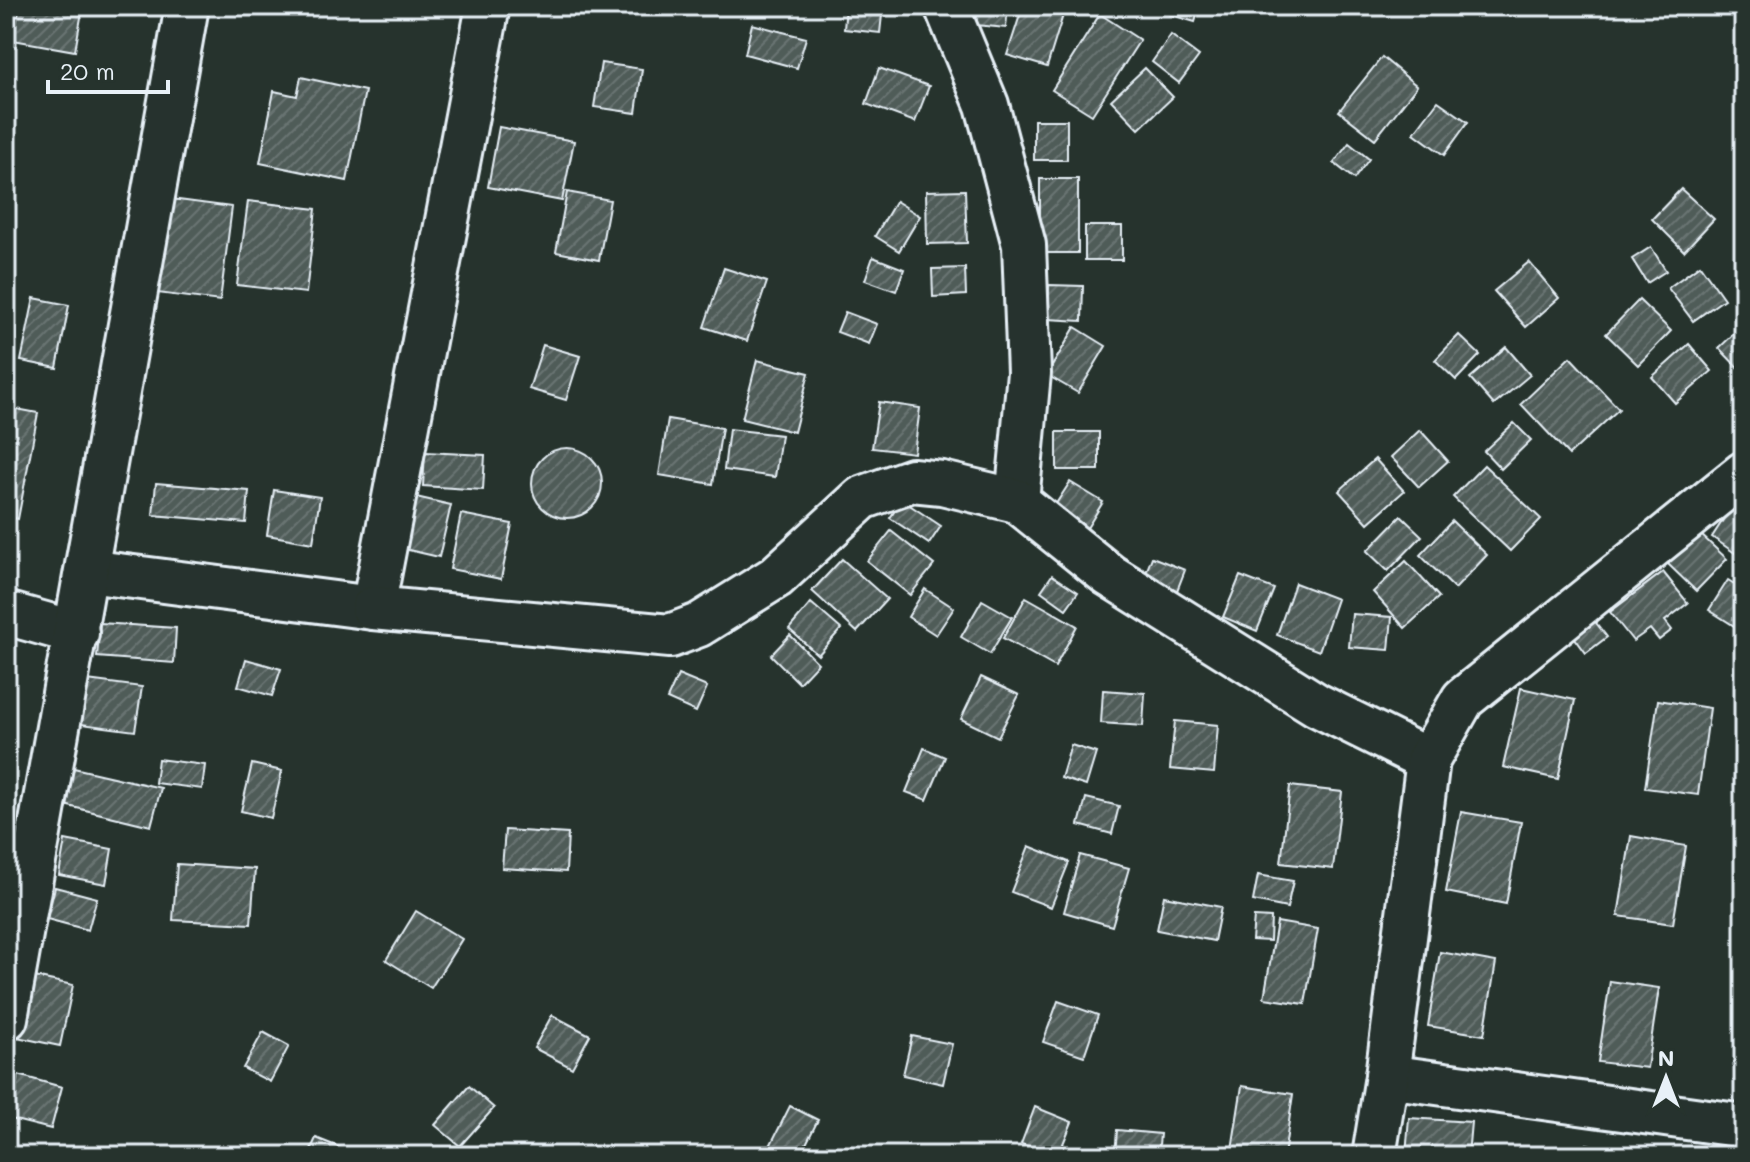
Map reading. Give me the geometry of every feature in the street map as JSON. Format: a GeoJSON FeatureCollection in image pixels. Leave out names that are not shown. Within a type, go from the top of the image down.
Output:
{"type":"FeatureCollection","features":[{"type":"Feature","properties":{"kind":"street"},"geometry":{"type":"LineString","coordinates":[[6,1018],[187,6]]}},
{"type":"Feature","properties":{"kind":"street"},"geometry":{"type":"LineString","coordinates":[[373,608],[488,6]]}},
{"type":"Feature","properties":{"kind":"street"},"geometry":{"type":"LineString","coordinates":[[946,6],[987,105],[1024,245],[1029,373],[1017,501]]}},
{"type":"Feature","properties":{"kind":"street"},"geometry":{"type":"LineString","coordinates":[[1374,1156],[1428,760],[1463,699],[1744,473]]}},
{"type":"Feature","properties":{"kind":"street"},"geometry":{"type":"LineString","coordinates":[[87,571],[373,608],[670,636],[699,625],[776,577],[862,498],[912,480],[942,483],[1017,501],[1109,575],[1317,705],[1428,760]]}},
{"type":"Feature","properties":{"kind":"street"},"geometry":{"type":"LineString","coordinates":[[6,613],[77,633]]}},
{"type":"Feature","properties":{"kind":"street"},"geometry":{"type":"LineString","coordinates":[[1387,1076],[1744,1126]]}},
{"type":"Feature","properties":{"kind":"building"},"geometry":{"type":"Polygon","coordinates":[[[19,6],[83,6],[75,51],[13,40],[19,6]]]}},
{"type":"Feature","properties":{"kind":"building"},"geometry":{"type":"Polygon","coordinates":[[[846,6],[883,6],[880,33],[844,29],[846,6]]]}},
{"type":"Feature","properties":{"kind":"building"},"geometry":{"type":"Polygon","coordinates":[[[978,6],[1008,6],[1006,28],[976,25],[978,6]]]}},
{"type":"Feature","properties":{"kind":"building"},"geometry":{"type":"Polygon","coordinates":[[[1023,6],[1063,15],[1047,67],[1007,55],[1023,6]]]}},
{"type":"Feature","properties":{"kind":"building"},"geometry":{"type":"Polygon","coordinates":[[[1152,6],[1200,6],[1195,22],[1151,9],[1152,6]]]}},
{"type":"Feature","properties":{"kind":"building"},"geometry":{"type":"Polygon","coordinates":[[[1100,14],[1140,40],[1092,115],[1052,90],[1100,14]]]}},
{"type":"Feature","properties":{"kind":"building"},"geometry":{"type":"Polygon","coordinates":[[[752,24],[806,38],[797,68],[745,54],[752,24]]]}},
{"type":"Feature","properties":{"kind":"building"},"geometry":{"type":"Polygon","coordinates":[[[1171,35],[1199,56],[1179,83],[1152,62],[1171,35]]]}},
{"type":"Feature","properties":{"kind":"building"},"geometry":{"type":"Polygon","coordinates":[[[1382,57],[1417,86],[1375,139],[1339,111],[1382,57]]]}},
{"type":"Feature","properties":{"kind":"building"},"geometry":{"type":"Polygon","coordinates":[[[601,63],[642,69],[636,113],[594,107],[601,63]]]}},
{"type":"Feature","properties":{"kind":"building"},"geometry":{"type":"Polygon","coordinates":[[[879,68],[929,86],[915,122],[866,104],[879,68]]]}},
{"type":"Feature","properties":{"kind":"building"},"geometry":{"type":"Polygon","coordinates":[[[1145,68],[1173,97],[1139,129],[1111,100],[1145,68]]]}},
{"type":"Feature","properties":{"kind":"building"},"geometry":{"type":"Polygon","coordinates":[[[301,77],[365,91],[347,181],[260,163],[274,91],[297,96],[301,77]]]}},
{"type":"Feature","properties":{"kind":"building"},"geometry":{"type":"Polygon","coordinates":[[[1438,101],[1468,122],[1444,155],[1414,133],[1438,101]]]}},
{"type":"Feature","properties":{"kind":"building"},"geometry":{"type":"Polygon","coordinates":[[[1034,120],[1067,120],[1067,160],[1034,160],[1034,120]]]}},
{"type":"Feature","properties":{"kind":"building"},"geometry":{"type":"Polygon","coordinates":[[[499,127],[574,141],[562,201],[488,187],[499,127]]]}},
{"type":"Feature","properties":{"kind":"building"},"geometry":{"type":"Polygon","coordinates":[[[1349,143],[1369,159],[1354,179],[1334,163],[1349,143]]]}},
{"type":"Feature","properties":{"kind":"building"},"geometry":{"type":"Polygon","coordinates":[[[1040,179],[1078,179],[1078,253],[1040,253],[1040,179]]]}},
{"type":"Feature","properties":{"kind":"building"},"geometry":{"type":"Polygon","coordinates":[[[1681,189],[1714,219],[1684,251],[1652,219],[1681,189]]]}},
{"type":"Feature","properties":{"kind":"building"},"geometry":{"type":"Polygon","coordinates":[[[965,190],[967,243],[927,244],[926,191],[965,190]]]}},
{"type":"Feature","properties":{"kind":"building"},"geometry":{"type":"Polygon","coordinates":[[[567,192],[610,200],[599,260],[556,252],[567,192]]]}},
{"type":"Feature","properties":{"kind":"building"},"geometry":{"type":"Polygon","coordinates":[[[171,199],[232,207],[220,301],[157,293],[171,199]]]}},
{"type":"Feature","properties":{"kind":"building"},"geometry":{"type":"Polygon","coordinates":[[[248,201],[316,209],[306,293],[237,285],[248,201]]]}},
{"type":"Feature","properties":{"kind":"building"},"geometry":{"type":"Polygon","coordinates":[[[896,201],[920,216],[899,251],[875,236],[896,201]]]}},
{"type":"Feature","properties":{"kind":"building"},"geometry":{"type":"Polygon","coordinates":[[[1085,226],[1122,226],[1122,260],[1085,260],[1085,226]]]}},
{"type":"Feature","properties":{"kind":"building"},"geometry":{"type":"Polygon","coordinates":[[[1651,247],[1666,271],[1647,283],[1632,259],[1651,247]]]}},
{"type":"Feature","properties":{"kind":"building"},"geometry":{"type":"Polygon","coordinates":[[[873,257],[904,269],[896,291],[865,280],[873,257]]]}},
{"type":"Feature","properties":{"kind":"building"},"geometry":{"type":"Polygon","coordinates":[[[1529,262],[1559,298],[1526,327],[1494,291],[1529,262]]]}},
{"type":"Feature","properties":{"kind":"building"},"geometry":{"type":"Polygon","coordinates":[[[1700,265],[1724,299],[1693,321],[1668,288],[1700,265]]]}},
{"type":"Feature","properties":{"kind":"building"},"geometry":{"type":"Polygon","coordinates":[[[724,268],[767,282],[747,341],[704,327],[724,268]]]}},
{"type":"Feature","properties":{"kind":"building"},"geometry":{"type":"Polygon","coordinates":[[[965,268],[966,295],[933,297],[932,269],[965,268]]]}},
{"type":"Feature","properties":{"kind":"building"},"geometry":{"type":"Polygon","coordinates":[[[1049,285],[1083,286],[1082,321],[1048,319],[1049,285]]]}},
{"type":"Feature","properties":{"kind":"building"},"geometry":{"type":"Polygon","coordinates":[[[34,298],[69,305],[57,368],[21,361],[34,298]]]}},
{"type":"Feature","properties":{"kind":"building"},"geometry":{"type":"Polygon","coordinates":[[[1639,300],[1671,331],[1638,365],[1606,334],[1639,300]]]}},
{"type":"Feature","properties":{"kind":"building"},"geometry":{"type":"Polygon","coordinates":[[[845,312],[877,324],[869,344],[837,332],[845,312]]]}},
{"type":"Feature","properties":{"kind":"building"},"geometry":{"type":"Polygon","coordinates":[[[1744,324],[1744,374],[1719,348],[1744,324]]]}},
{"type":"Feature","properties":{"kind":"building"},"geometry":{"type":"Polygon","coordinates":[[[1075,327],[1106,346],[1078,393],[1047,375],[1075,327]]]}},
{"type":"Feature","properties":{"kind":"building"},"geometry":{"type":"Polygon","coordinates":[[[1459,335],[1480,355],[1456,380],[1435,360],[1459,335]]]}},
{"type":"Feature","properties":{"kind":"building"},"geometry":{"type":"Polygon","coordinates":[[[1689,344],[1712,371],[1675,403],[1652,377],[1689,344]]]}},
{"type":"Feature","properties":{"kind":"building"},"geometry":{"type":"Polygon","coordinates":[[[543,345],[580,356],[566,400],[529,389],[543,345]]]}},
{"type":"Feature","properties":{"kind":"building"},"geometry":{"type":"Polygon","coordinates":[[[1506,347],[1530,375],[1494,405],[1470,378],[1506,347]]]}},
{"type":"Feature","properties":{"kind":"building"},"geometry":{"type":"Polygon","coordinates":[[[1570,357],[1619,409],[1569,455],[1521,404],[1570,357]]]}},
{"type":"Feature","properties":{"kind":"building"},"geometry":{"type":"Polygon","coordinates":[[[757,360],[809,373],[794,432],[742,419],[757,360]]]}},
{"type":"Feature","properties":{"kind":"building"},"geometry":{"type":"Polygon","coordinates":[[[879,402],[920,408],[914,453],[872,448],[879,402]]]}},
{"type":"Feature","properties":{"kind":"building"},"geometry":{"type":"Polygon","coordinates":[[[6,407],[38,413],[18,519],[6,516],[6,407]]]}},
{"type":"Feature","properties":{"kind":"building"},"geometry":{"type":"Polygon","coordinates":[[[668,419],[722,428],[713,484],[659,475],[668,419]]]}},
{"type":"Feature","properties":{"kind":"building"},"geometry":{"type":"Polygon","coordinates":[[[1514,423],[1531,440],[1501,469],[1484,451],[1514,423]]]}},
{"type":"Feature","properties":{"kind":"building"},"geometry":{"type":"Polygon","coordinates":[[[729,429],[781,435],[775,477],[724,470],[729,429]]]}},
{"type":"Feature","properties":{"kind":"building"},"geometry":{"type":"Polygon","coordinates":[[[1420,430],[1448,461],[1419,487],[1391,457],[1420,430]]]}},
{"type":"Feature","properties":{"kind":"building"},"geometry":{"type":"Polygon","coordinates":[[[1057,432],[1099,432],[1099,470],[1057,470],[1057,432]]]}},
{"type":"Feature","properties":{"kind":"building"},"geometry":{"type":"Polygon","coordinates":[[[567,448],[586,454],[596,464],[602,483],[596,502],[586,512],[567,518],[548,512],[538,502],[532,483],[538,464],[548,454],[567,448]]]}},
{"type":"Feature","properties":{"kind":"building"},"geometry":{"type":"Polygon","coordinates":[[[425,452],[485,455],[483,490],[423,486],[425,452]]]}},
{"type":"Feature","properties":{"kind":"building"},"geometry":{"type":"Polygon","coordinates":[[[1375,459],[1404,491],[1368,523],[1339,491],[1375,459]]]}},
{"type":"Feature","properties":{"kind":"building"},"geometry":{"type":"Polygon","coordinates":[[[1484,465],[1541,519],[1510,551],[1453,497],[1484,465]]]}},
{"type":"Feature","properties":{"kind":"building"},"geometry":{"type":"Polygon","coordinates":[[[1070,482],[1103,502],[1084,533],[1050,513],[1070,482]]]}},
{"type":"Feature","properties":{"kind":"building"},"geometry":{"type":"Polygon","coordinates":[[[156,483],[249,491],[246,523],[153,515],[156,483]]]}},
{"type":"Feature","properties":{"kind":"building"},"geometry":{"type":"Polygon","coordinates":[[[274,490],[320,497],[313,543],[267,535],[274,490]]]}},
{"type":"Feature","properties":{"kind":"building"},"geometry":{"type":"Polygon","coordinates":[[[416,497],[451,505],[439,557],[404,549],[416,497]]]}},
{"type":"Feature","properties":{"kind":"building"},"geometry":{"type":"Polygon","coordinates":[[[902,500],[941,526],[929,544],[890,518],[902,500]]]}},
{"type":"Feature","properties":{"kind":"building"},"geometry":{"type":"Polygon","coordinates":[[[1734,503],[1744,510],[1742,558],[1712,537],[1734,503]]]}},
{"type":"Feature","properties":{"kind":"building"},"geometry":{"type":"Polygon","coordinates":[[[461,514],[512,524],[501,579],[450,569],[461,514]]]}},
{"type":"Feature","properties":{"kind":"building"},"geometry":{"type":"Polygon","coordinates":[[[1401,516],[1422,536],[1388,571],[1367,551],[1401,516]]]}},
{"type":"Feature","properties":{"kind":"building"},"geometry":{"type":"Polygon","coordinates":[[[1452,521],[1487,555],[1455,589],[1420,555],[1452,521]]]}},
{"type":"Feature","properties":{"kind":"building"},"geometry":{"type":"Polygon","coordinates":[[[891,531],[934,565],[910,595],[867,561],[891,531]]]}},
{"type":"Feature","properties":{"kind":"building"},"geometry":{"type":"Polygon","coordinates":[[[1699,533],[1727,559],[1696,591],[1668,564],[1699,533]]]}},
{"type":"Feature","properties":{"kind":"building"},"geometry":{"type":"Polygon","coordinates":[[[1152,557],[1185,570],[1173,601],[1140,588],[1152,557]]]}},
{"type":"Feature","properties":{"kind":"building"},"geometry":{"type":"Polygon","coordinates":[[[842,559],[887,599],[857,632],[812,591],[842,559]]]}},
{"type":"Feature","properties":{"kind":"building"},"geometry":{"type":"Polygon","coordinates":[[[1406,561],[1439,597],[1405,628],[1373,592],[1406,561]]]}},
{"type":"Feature","properties":{"kind":"building"},"geometry":{"type":"Polygon","coordinates":[[[1663,572],[1688,603],[1665,621],[1672,630],[1659,640],[1650,629],[1633,641],[1610,612],[1663,572]]]}},
{"type":"Feature","properties":{"kind":"building"},"geometry":{"type":"Polygon","coordinates":[[[1052,575],[1078,592],[1066,609],[1041,591],[1052,575]]]}},
{"type":"Feature","properties":{"kind":"building"},"geometry":{"type":"Polygon","coordinates":[[[1240,576],[1274,589],[1257,631],[1223,617],[1240,576]]]}},
{"type":"Feature","properties":{"kind":"building"},"geometry":{"type":"Polygon","coordinates":[[[1728,580],[1744,590],[1744,614],[1736,627],[1709,610],[1728,580]]]}},
{"type":"Feature","properties":{"kind":"building"},"geometry":{"type":"Polygon","coordinates":[[[1295,583],[1337,599],[1319,651],[1277,635],[1295,583]]]}},
{"type":"Feature","properties":{"kind":"building"},"geometry":{"type":"Polygon","coordinates":[[[925,589],[954,608],[936,635],[908,617],[925,589]]]}},
{"type":"Feature","properties":{"kind":"building"},"geometry":{"type":"Polygon","coordinates":[[[1026,597],[1077,626],[1055,667],[1003,638],[1026,597]]]}},
{"type":"Feature","properties":{"kind":"building"},"geometry":{"type":"Polygon","coordinates":[[[982,600],[1012,617],[990,654],[961,637],[982,600]]]}},
{"type":"Feature","properties":{"kind":"building"},"geometry":{"type":"Polygon","coordinates":[[[811,603],[841,629],[818,655],[789,629],[811,603]]]}},
{"type":"Feature","properties":{"kind":"building"},"geometry":{"type":"Polygon","coordinates":[[[1352,614],[1392,617],[1389,650],[1349,647],[1352,614]]]}},
{"type":"Feature","properties":{"kind":"building"},"geometry":{"type":"Polygon","coordinates":[[[1593,619],[1607,637],[1586,653],[1572,634],[1593,619]]]}},
{"type":"Feature","properties":{"kind":"building"},"geometry":{"type":"Polygon","coordinates":[[[100,623],[176,628],[174,663],[97,657],[100,623]]]}},
{"type":"Feature","properties":{"kind":"building"},"geometry":{"type":"Polygon","coordinates":[[[790,635],[818,663],[799,683],[771,655],[790,635]]]}},
{"type":"Feature","properties":{"kind":"building"},"geometry":{"type":"Polygon","coordinates":[[[246,659],[281,669],[272,696],[238,686],[246,659]]]}},
{"type":"Feature","properties":{"kind":"building"},"geometry":{"type":"Polygon","coordinates":[[[678,675],[707,687],[696,712],[667,699],[678,675]]]}},
{"type":"Feature","properties":{"kind":"building"},"geometry":{"type":"Polygon","coordinates":[[[981,677],[1019,695],[998,737],[961,719],[981,677]]]}},
{"type":"Feature","properties":{"kind":"building"},"geometry":{"type":"Polygon","coordinates":[[[87,680],[142,687],[135,731],[81,724],[87,680]]]}},
{"type":"Feature","properties":{"kind":"building"},"geometry":{"type":"Polygon","coordinates":[[[1521,688],[1575,700],[1558,779],[1503,767],[1521,688]]]}},
{"type":"Feature","properties":{"kind":"building"},"geometry":{"type":"Polygon","coordinates":[[[1103,690],[1145,693],[1143,726],[1101,723],[1103,690]]]}},
{"type":"Feature","properties":{"kind":"building"},"geometry":{"type":"Polygon","coordinates":[[[1658,700],[1710,708],[1698,795],[1645,788],[1658,700]]]}},
{"type":"Feature","properties":{"kind":"building"},"geometry":{"type":"Polygon","coordinates":[[[1175,721],[1218,725],[1214,773],[1170,769],[1175,721]]]}},
{"type":"Feature","properties":{"kind":"building"},"geometry":{"type":"Polygon","coordinates":[[[1071,745],[1096,753],[1086,786],[1061,778],[1071,745]]]}},
{"type":"Feature","properties":{"kind":"building"},"geometry":{"type":"Polygon","coordinates":[[[924,748],[945,757],[927,800],[906,792],[924,748]]]}},
{"type":"Feature","properties":{"kind":"building"},"geometry":{"type":"Polygon","coordinates":[[[158,759],[205,765],[202,789],[155,783],[158,759]]]}},
{"type":"Feature","properties":{"kind":"building"},"geometry":{"type":"Polygon","coordinates":[[[252,764],[282,771],[271,818],[241,811],[252,764]]]}},
{"type":"Feature","properties":{"kind":"building"},"geometry":{"type":"Polygon","coordinates":[[[65,766],[161,788],[151,826],[56,803],[65,766]]]}},
{"type":"Feature","properties":{"kind":"building"},"geometry":{"type":"Polygon","coordinates":[[[1290,786],[1342,792],[1333,869],[1281,863],[1290,786]]]}},
{"type":"Feature","properties":{"kind":"building"},"geometry":{"type":"Polygon","coordinates":[[[1086,798],[1119,806],[1112,834],[1079,825],[1086,798]]]}},
{"type":"Feature","properties":{"kind":"building"},"geometry":{"type":"Polygon","coordinates":[[[1461,812],[1521,822],[1506,904],[1446,892],[1461,812]]]}},
{"type":"Feature","properties":{"kind":"building"},"geometry":{"type":"Polygon","coordinates":[[[505,830],[568,834],[566,872],[502,868],[505,830]]]}},
{"type":"Feature","properties":{"kind":"building"},"geometry":{"type":"Polygon","coordinates":[[[1631,836],[1686,846],[1673,924],[1618,916],[1631,836]]]}},
{"type":"Feature","properties":{"kind":"building"},"geometry":{"type":"Polygon","coordinates":[[[65,840],[112,849],[106,884],[59,875],[65,840]]]}},
{"type":"Feature","properties":{"kind":"building"},"geometry":{"type":"Polygon","coordinates":[[[1029,846],[1069,862],[1051,907],[1011,892],[1029,846]]]}},
{"type":"Feature","properties":{"kind":"building"},"geometry":{"type":"Polygon","coordinates":[[[1080,855],[1129,868],[1112,926],[1064,912],[1080,855]]]}},
{"type":"Feature","properties":{"kind":"building"},"geometry":{"type":"Polygon","coordinates":[[[177,864],[255,869],[251,924],[173,920],[177,864]]]}},
{"type":"Feature","properties":{"kind":"building"},"geometry":{"type":"Polygon","coordinates":[[[1258,875],[1293,881],[1287,908],[1253,901],[1258,875]]]}},
{"type":"Feature","properties":{"kind":"building"},"geometry":{"type":"Polygon","coordinates":[[[55,887],[97,898],[88,930],[47,919],[55,887]]]}},
{"type":"Feature","properties":{"kind":"building"},"geometry":{"type":"Polygon","coordinates":[[[1164,896],[1221,907],[1214,941],[1157,930],[1164,896]]]}},
{"type":"Feature","properties":{"kind":"building"},"geometry":{"type":"Polygon","coordinates":[[[416,911],[462,939],[431,988],[386,960],[416,911]]]}},
{"type":"Feature","properties":{"kind":"building"},"geometry":{"type":"Polygon","coordinates":[[[1254,917],[1271,918],[1270,941],[1252,940],[1254,917]]]}},
{"type":"Feature","properties":{"kind":"building"},"geometry":{"type":"Polygon","coordinates":[[[1277,922],[1318,929],[1305,1004],[1264,998],[1277,922]]]}},
{"type":"Feature","properties":{"kind":"building"},"geometry":{"type":"Polygon","coordinates":[[[1440,952],[1496,962],[1484,1035],[1428,1026],[1440,952]]]}},
{"type":"Feature","properties":{"kind":"building"},"geometry":{"type":"Polygon","coordinates":[[[25,975],[73,985],[60,1046],[12,1036],[25,975]]]}},
{"type":"Feature","properties":{"kind":"building"},"geometry":{"type":"Polygon","coordinates":[[[1610,981],[1659,988],[1647,1068],[1598,1062],[1610,981]]]}},
{"type":"Feature","properties":{"kind":"building"},"geometry":{"type":"Polygon","coordinates":[[[1058,1001],[1098,1015],[1084,1056],[1043,1042],[1058,1001]]]}},
{"type":"Feature","properties":{"kind":"building"},"geometry":{"type":"Polygon","coordinates":[[[552,1015],[590,1035],[572,1068],[534,1048],[552,1015]]]}},
{"type":"Feature","properties":{"kind":"building"},"geometry":{"type":"Polygon","coordinates":[[[263,1032],[289,1046],[270,1082],[243,1068],[263,1032]]]}},
{"type":"Feature","properties":{"kind":"building"},"geometry":{"type":"Polygon","coordinates":[[[912,1036],[952,1044],[943,1084],[903,1075],[912,1036]]]}},
{"type":"Feature","properties":{"kind":"building"},"geometry":{"type":"Polygon","coordinates":[[[18,1075],[62,1087],[51,1129],[7,1118],[18,1075]]]}},
{"type":"Feature","properties":{"kind":"building"},"geometry":{"type":"Polygon","coordinates":[[[469,1086],[494,1108],[460,1146],[435,1125],[469,1086]]]}},
{"type":"Feature","properties":{"kind":"building"},"geometry":{"type":"Polygon","coordinates":[[[1242,1086],[1293,1094],[1284,1156],[1231,1156],[1242,1086]]]}},
{"type":"Feature","properties":{"kind":"building"},"geometry":{"type":"Polygon","coordinates":[[[790,1106],[818,1120],[800,1156],[789,1156],[770,1146],[790,1106]]]}},
{"type":"Feature","properties":{"kind":"building"},"geometry":{"type":"Polygon","coordinates":[[[1035,1107],[1072,1122],[1058,1156],[1021,1144],[1035,1107]]]}},
{"type":"Feature","properties":{"kind":"building"},"geometry":{"type":"Polygon","coordinates":[[[1409,1118],[1471,1122],[1468,1156],[1406,1156],[1409,1118]]]}},
{"type":"Feature","properties":{"kind":"building"},"geometry":{"type":"Polygon","coordinates":[[[1117,1130],[1160,1134],[1158,1156],[1115,1156],[1117,1130]]]}},
{"type":"Feature","properties":{"kind":"building"},"geometry":{"type":"Polygon","coordinates":[[[316,1138],[361,1156],[308,1156],[316,1138]]]}},
{"type":"Feature","properties":{"kind":"building"},"geometry":{"type":"Polygon","coordinates":[[[1587,1144],[1637,1156],[1584,1156],[1587,1144]]]}}]}
